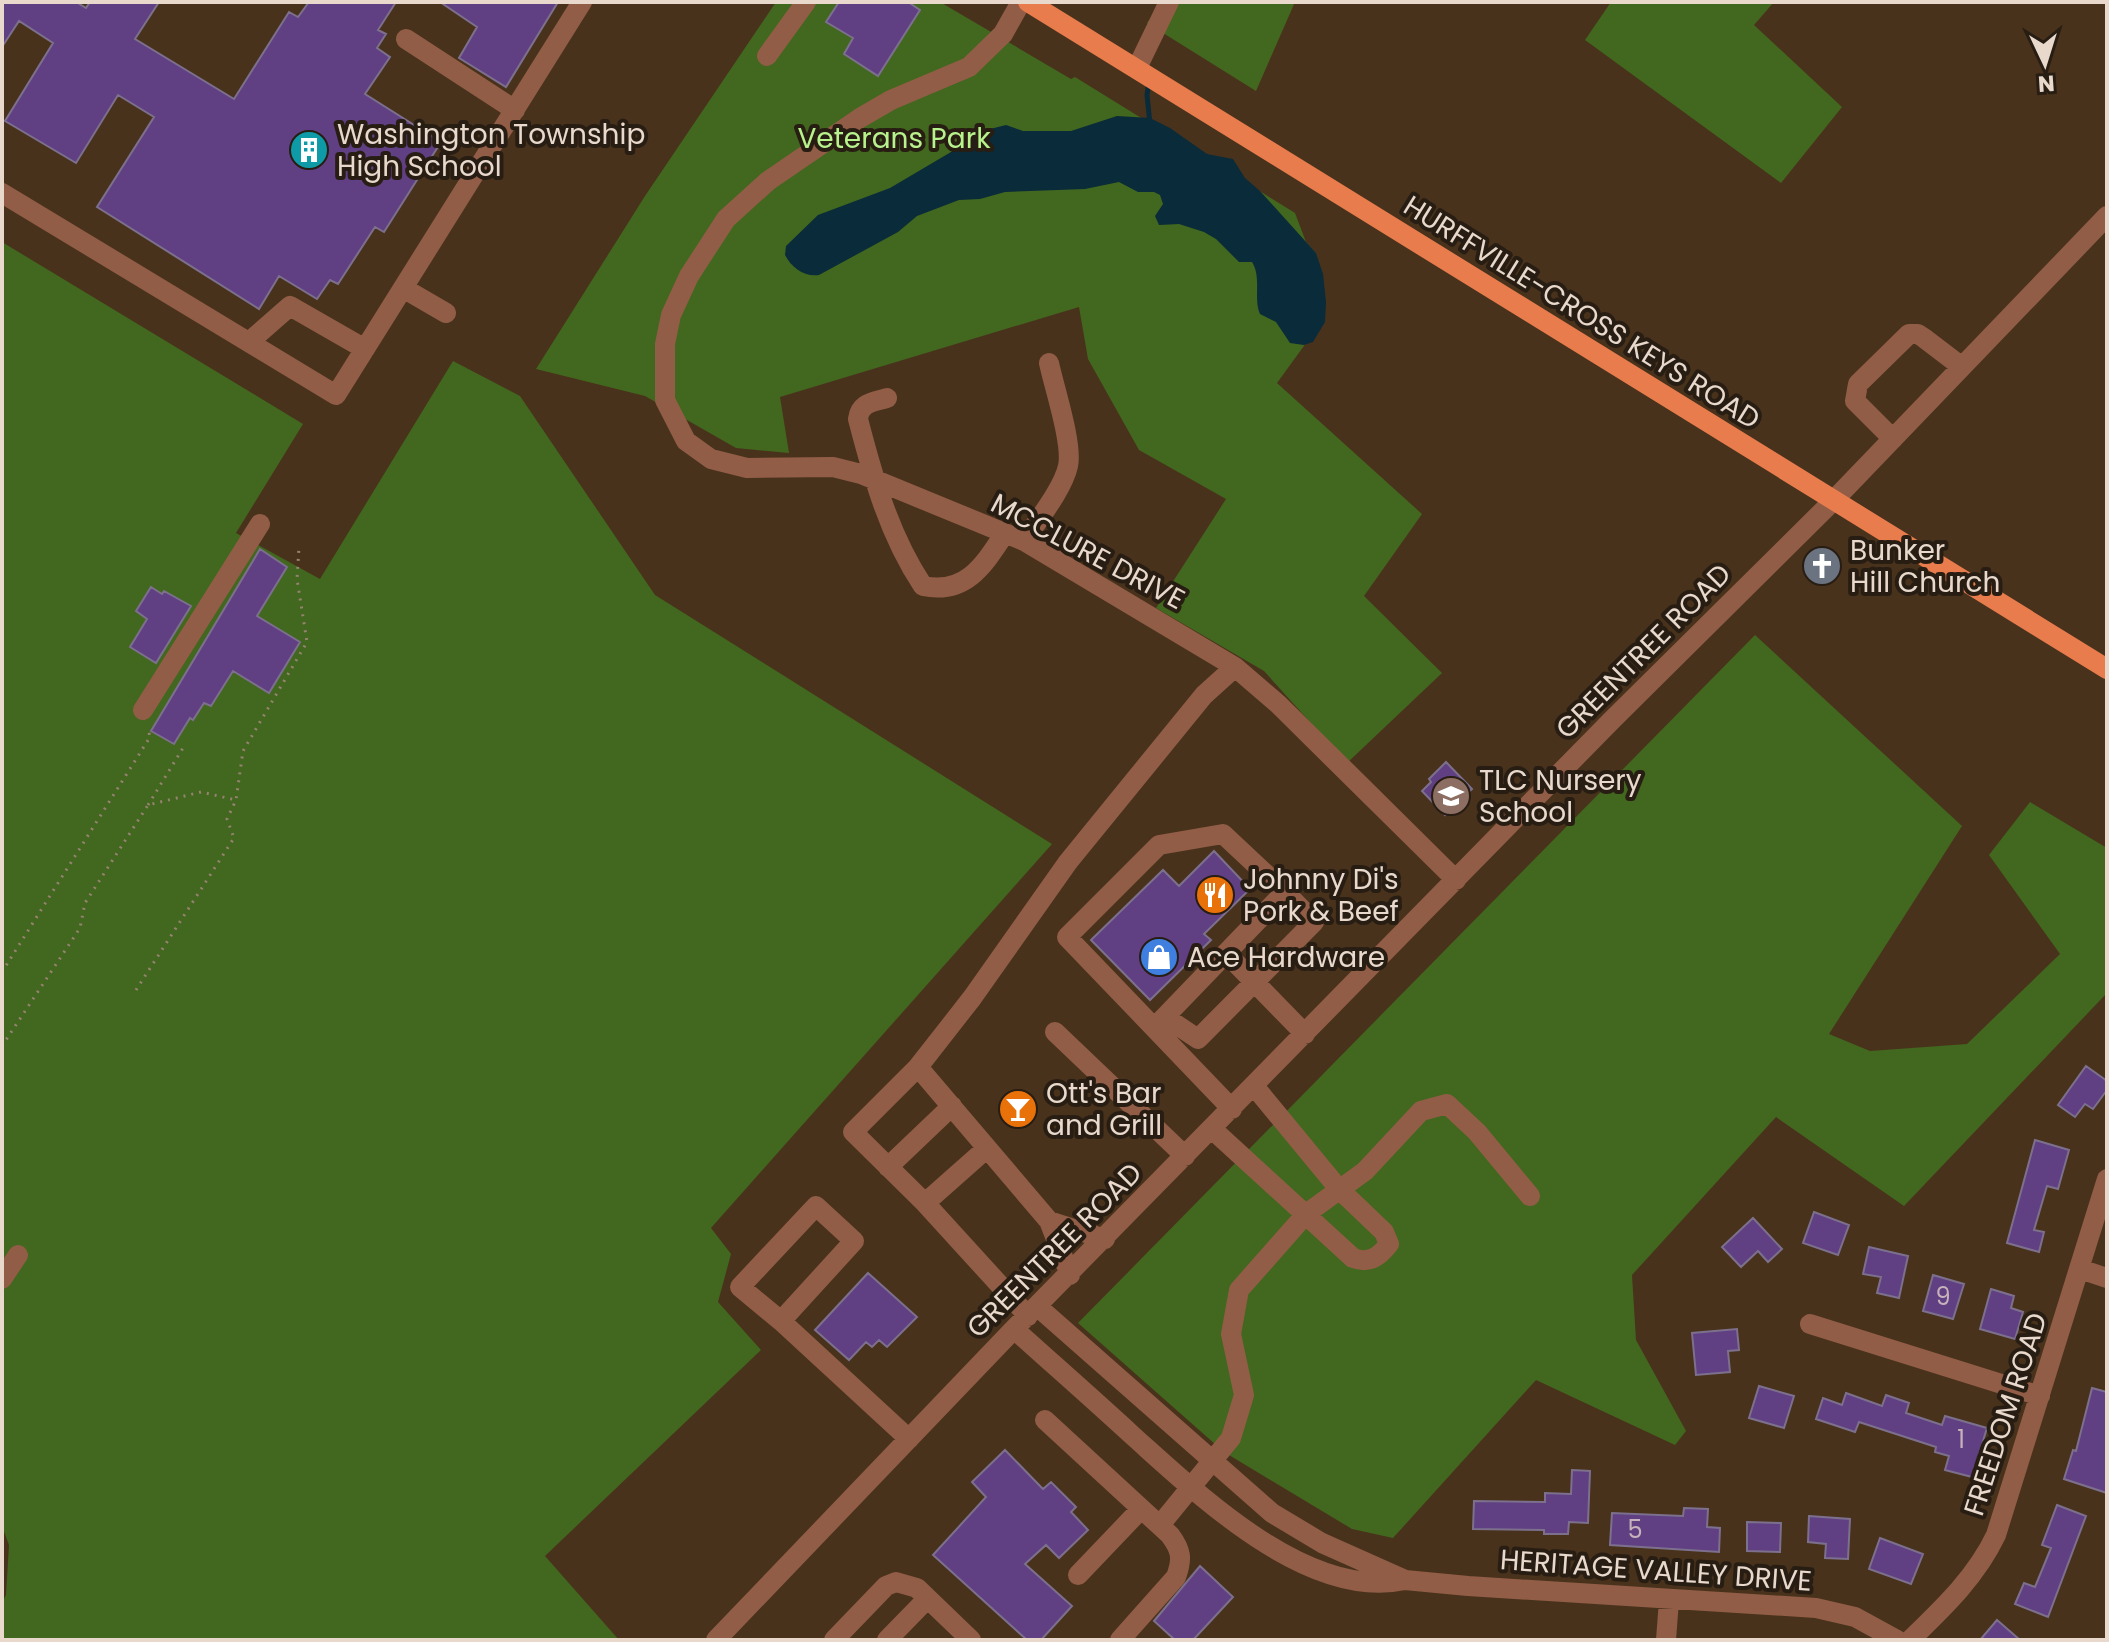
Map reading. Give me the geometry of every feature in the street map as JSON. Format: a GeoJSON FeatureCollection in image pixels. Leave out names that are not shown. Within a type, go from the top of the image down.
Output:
{"type":"FeatureCollection","features":[{"type":"Feature","properties":{"kind":"main road","name":"HURFFVILLE-CROSS KEYS ROAD"},"geometry":{"type":"LineString","coordinates":[[1028,2],[2107,669]]}},
{"type":"Feature","properties":{"kind":"street"},"geometry":{"type":"LineString","coordinates":[[2,193],[336,395],[582,2]]}},
{"type":"Feature","properties":{"kind":"street"},"geometry":{"type":"LineString","coordinates":[[767,56],[806,2]]}},
{"type":"Feature","properties":{"kind":"street","name":"MCCLURE DRIVE"},"geometry":{"type":"LineString","coordinates":[[1021,2],[1003,34],[969,67],[891,100],[860,118],[768,181],[726,219],[689,276],[671,315],[665,344],[665,400],[686,441],[711,459],[747,468],[833,467],[874,479],[1015,537],[1235,667],[1278,704],[1456,880]]}},
{"type":"Feature","properties":{"kind":"street"},"geometry":{"type":"LineString","coordinates":[[1138,68],[1169,2]]}},
{"type":"Feature","properties":{"kind":"street"},"geometry":{"type":"LineString","coordinates":[[406,39],[515,110]]}},
{"type":"Feature","properties":{"kind":"street","name":"GREENTREE ROAD"},"geometry":{"type":"LineString","coordinates":[[716,1640],[736,1630],[909,1439],[1027,1317],[1612,720],[1833,501],[2107,216]]}},
{"type":"Feature","properties":{"kind":"street"},"geometry":{"type":"LineString","coordinates":[[403,288],[446,313]]}},
{"type":"Feature","properties":{"kind":"street"},"geometry":{"type":"LineString","coordinates":[[249,342],[290,306],[365,349]]}},
{"type":"Feature","properties":{"kind":"street"},"geometry":{"type":"LineString","coordinates":[[1893,439],[1855,401],[1858,384],[1909,334],[1918,334],[1962,367]]}},
{"type":"Feature","properties":{"kind":"street"},"geometry":{"type":"LineString","coordinates":[[887,398],[866,404],[859,411],[858,419],[874,479],[907,562],[923,586],[940,589],[961,583],[981,569],[1015,537],[1063,479],[1069,465],[1068,448],[1049,363]]}},
{"type":"Feature","properties":{"kind":"street"},"geometry":{"type":"LineString","coordinates":[[143,710],[260,524]]}},
{"type":"Feature","properties":{"kind":"street"},"geometry":{"type":"LineString","coordinates":[[1027,1317],[925,1203],[853,1132],[918,1067],[972,998],[1068,862],[1204,695],[1235,667]]}},
{"type":"Feature","properties":{"kind":"street"},"geometry":{"type":"LineString","coordinates":[[1160,1022],[1198,1039],[1314,922],[1223,834],[1159,845],[1067,937],[1160,1022],[1232,1109]]}},
{"type":"Feature","properties":{"kind":"street"},"geometry":{"type":"LineString","coordinates":[[1160,1022],[1285,892]]}},
{"type":"Feature","properties":{"kind":"street"},"geometry":{"type":"LineString","coordinates":[[1226,953],[1305,1034]]}},
{"type":"Feature","properties":{"kind":"street"},"geometry":{"type":"LineString","coordinates":[[1055,1032],[1185,1156]]}},
{"type":"Feature","properties":{"kind":"street"},"geometry":{"type":"LineString","coordinates":[[918,1067],[1049,1221],[1070,1275]]}},
{"type":"Feature","properties":{"kind":"street"},"geometry":{"type":"LineString","coordinates":[[1212,1129],[1353,1258],[1371,1260],[1381,1255],[1389,1244],[1384,1232],[1339,1189],[1254,1086]]}},
{"type":"Feature","properties":{"kind":"street"},"geometry":{"type":"LineString","coordinates":[[1160,1525],[1231,1438],[1244,1395],[1231,1334],[1239,1290],[1306,1214],[1365,1171],[1421,1111],[1447,1104],[1477,1132],[1530,1196]]}},
{"type":"Feature","properties":{"kind":"street"},"geometry":{"type":"LineString","coordinates":[[888,1167],[952,1106]]}},
{"type":"Feature","properties":{"kind":"street"},"geometry":{"type":"LineString","coordinates":[[925,1203],[986,1149]]}},
{"type":"Feature","properties":{"kind":"street","name":"FREEDOM ROAD"},"geometry":{"type":"LineString","coordinates":[[1910,1640],[1965,1585],[1989,1550],[2107,1179]]}},
{"type":"Feature","properties":{"kind":"street"},"geometry":{"type":"LineString","coordinates":[[781,1321],[854,1241],[816,1206],[740,1287],[909,1439]]}},
{"type":"Feature","properties":{"kind":"street"},"geometry":{"type":"LineString","coordinates":[[1049,1221],[1105,1239]]}},
{"type":"Feature","properties":{"kind":"street"},"geometry":{"type":"LineString","coordinates":[[2,1279],[18,1255]]}},
{"type":"Feature","properties":{"kind":"street"},"geometry":{"type":"LineString","coordinates":[[2080,1269],[2107,1278]]}},
{"type":"Feature","properties":{"kind":"street","name":"HERITAGE VALLEY DRIVE"},"geometry":{"type":"LineString","coordinates":[[1027,1317],[1272,1513],[1304,1533],[1405,1580],[1828,1609],[1855,1617],[1897,1640]]}},
{"type":"Feature","properties":{"kind":"street","name":"HERITAGE VALLEY DRIVE"},"geometry":{"type":"LineString","coordinates":[[1027,1317],[1191,1488],[1252,1536],[1306,1563],[1346,1578],[1385,1584],[1405,1580]]}},
{"type":"Feature","properties":{"kind":"street"},"geometry":{"type":"LineString","coordinates":[[1810,1324],[2040,1396]]}},
{"type":"Feature","properties":{"kind":"street"},"geometry":{"type":"LineString","coordinates":[[1045,1420],[1160,1525],[1181,1549],[1181,1564],[1176,1577],[1124,1639]]}},
{"type":"Feature","properties":{"kind":"street"},"geometry":{"type":"LineString","coordinates":[[1078,1575],[1141,1509]]}},
{"type":"Feature","properties":{"kind":"street"},"geometry":{"type":"LineString","coordinates":[[834,1640],[886,1586],[896,1582],[917,1588],[926,1600],[971,1640]]}},
{"type":"Feature","properties":{"kind":"street"},"geometry":{"type":"LineString","coordinates":[[887,1640],[926,1600]]}},
{"type":"Feature","properties":{"kind":"street"},"geometry":{"type":"LineString","coordinates":[[1666,1640],[1669,1600]]}},
{"type":"Feature","properties":{"kind":"path"},"geometry":{"type":"LineString","coordinates":[[136,990],[234,838],[227,819],[236,800],[243,751],[307,642],[297,579],[299,547]]}},
{"type":"Feature","properties":{"kind":"path"},"geometry":{"type":"LineString","coordinates":[[2,972],[150,737],[143,710]]}},
{"type":"Feature","properties":{"kind":"path"},"geometry":{"type":"LineString","coordinates":[[2,1046],[80,928],[85,903],[183,748]]}},
{"type":"Feature","properties":{"kind":"path"},"geometry":{"type":"LineString","coordinates":[[148,805],[201,792],[236,800]]}},
{"type":"Feature","properties":{"kind":"green space","name":"Veterans Park"},"geometry":{"type":"Polygon","coordinates":[[[776,2],[940,2],[1071,79],[1075,77],[1295,213],[1306,242],[1316,253],[1315,296],[1309,339],[1277,383],[1422,514],[1364,596],[1442,673],[1347,763],[1264,671],[1156,608],[1226,499],[1139,450],[1088,359],[1079,307],[780,397],[789,453],[736,448],[645,396],[536,369],[645,196],[776,2]]]}},
{"type":"Feature","properties":{"kind":"green space"},"geometry":{"type":"Polygon","coordinates":[[[1163,2],[1295,2],[1256,91],[1147,23],[1163,2]]]}},
{"type":"Feature","properties":{"kind":"green space"},"geometry":{"type":"Polygon","coordinates":[[[1611,2],[1774,2],[1754,25],[1842,107],[1781,183],[1585,40],[1611,2]]]}},
{"type":"Feature","properties":{"kind":"green space"},"geometry":{"type":"Polygon","coordinates":[[[2,242],[303,424],[236,533],[320,579],[453,361],[520,396],[655,595],[1052,844],[711,1228],[731,1254],[718,1302],[761,1350],[545,1556],[619,1640],[2,1640],[2,1603],[6,1595],[9,1545],[2,1526],[2,242]]]}},
{"type":"Feature","properties":{"kind":"green space"},"geometry":{"type":"Polygon","coordinates":[[[1755,635],[1962,826],[1829,1034],[1870,1051],[1967,1044],[2060,954],[1989,855],[2030,802],[2107,848],[2107,993],[1904,1206],[1776,1117],[1632,1275],[1636,1340],[1686,1431],[1675,1445],[1536,1380],[1393,1538],[1352,1529],[1224,1452],[1078,1323],[1755,635]]]}},
{"type":"Feature","properties":{"kind":"water"},"geometry":{"type":"Polygon","coordinates":[[[1117,116],[1150,118],[1207,154],[1233,159],[1245,178],[1316,253],[1323,274],[1326,302],[1325,322],[1313,342],[1304,345],[1290,343],[1276,322],[1260,314],[1252,262],[1239,262],[1216,239],[1204,232],[1179,224],[1159,225],[1155,216],[1163,204],[1160,195],[1138,192],[1119,182],[1085,189],[1005,192],[980,199],[959,200],[917,216],[898,232],[819,275],[799,271],[785,255],[786,246],[818,215],[890,188],[990,129],[1006,125],[1023,131],[1071,131],[1117,116]]]}},
{"type":"Feature","properties":{"kind":"building","name":"Washington Township High School"},"geometry":{"type":"Polygon","coordinates":[[[2,2],[76,2],[86,8],[90,2],[159,2],[135,39],[234,99],[289,12],[298,17],[309,2],[396,2],[378,30],[386,34],[377,48],[390,57],[365,94],[441,142],[384,232],[375,227],[338,284],[330,280],[317,299],[279,276],[259,309],[97,207],[154,117],[118,95],[76,163],[5,121],[53,43],[19,21],[2,47],[2,2]]]}},
{"type":"Feature","properties":{"kind":"building","name":"Washington Township High School"},"geometry":{"type":"Polygon","coordinates":[[[440,2],[558,2],[506,87],[459,58],[477,27],[440,2]]]}},
{"type":"Feature","properties":{"kind":"building"},"geometry":{"type":"Polygon","coordinates":[[[839,2],[908,2],[920,10],[878,76],[844,54],[853,38],[826,22],[839,2]]]}},
{"type":"Feature","properties":{"kind":"building"},"geometry":{"type":"Polygon","coordinates":[[[260,549],[287,567],[257,616],[300,642],[269,693],[233,671],[211,706],[204,703],[193,720],[190,718],[174,744],[151,731],[260,549]]]}},
{"type":"Feature","properties":{"kind":"building"},"geometry":{"type":"Polygon","coordinates":[[[151,587],[191,606],[156,663],[130,647],[147,619],[136,611],[151,587]]]}},
{"type":"Feature","properties":{"kind":"building"},"geometry":{"type":"Polygon","coordinates":[[[1446,762],[1472,789],[1445,815],[1422,791],[1446,762]]]}},
{"type":"Feature","properties":{"kind":"building"},"geometry":{"type":"Polygon","coordinates":[[[1214,851],[1250,889],[1204,934],[1211,940],[1150,1000],[1091,940],[1163,870],[1179,886],[1214,851]]]}},
{"type":"Feature","properties":{"kind":"building"},"geometry":{"type":"Polygon","coordinates":[[[2086,1066],[2107,1081],[2107,1090],[2093,1109],[2085,1104],[2075,1117],[2058,1105],[2086,1066]]]}},
{"type":"Feature","properties":{"kind":"building"},"geometry":{"type":"Polygon","coordinates":[[[2035,1140],[2069,1150],[2058,1189],[2047,1186],[2034,1230],[2044,1232],[2039,1252],[2007,1243],[2035,1140]]]}},
{"type":"Feature","properties":{"kind":"building"},"geometry":{"type":"Polygon","coordinates":[[[1814,1212],[1849,1225],[1838,1255],[1803,1243],[1814,1212]]]}},
{"type":"Feature","properties":{"kind":"building"},"geometry":{"type":"Polygon","coordinates":[[[1753,1218],[1782,1249],[1768,1262],[1758,1251],[1741,1267],[1722,1247],[1753,1218]]]}},
{"type":"Feature","properties":{"kind":"building"},"geometry":{"type":"Polygon","coordinates":[[[1869,1247],[1908,1256],[1899,1298],[1877,1293],[1881,1277],[1863,1274],[1869,1247]]]}},
{"type":"Feature","properties":{"kind":"building"},"geometry":{"type":"Polygon","coordinates":[[[868,1273],[917,1317],[887,1347],[879,1340],[872,1347],[866,1342],[849,1360],[815,1330],[868,1273]]]}},
{"type":"Feature","properties":{"kind":"building"},"geometry":{"type":"Polygon","coordinates":[[[1933,1275],[1964,1284],[1953,1319],[1923,1311],[1933,1275]]]}},
{"type":"Feature","properties":{"kind":"building"},"geometry":{"type":"Polygon","coordinates":[[[1991,1289],[2014,1296],[2011,1308],[2023,1312],[2015,1339],[1980,1329],[1991,1289]]]}},
{"type":"Feature","properties":{"kind":"building"},"geometry":{"type":"Polygon","coordinates":[[[1737,1329],[1739,1350],[1728,1351],[1730,1372],[1696,1375],[1692,1333],[1737,1329]]]}},
{"type":"Feature","properties":{"kind":"building"},"geometry":{"type":"Polygon","coordinates":[[[1759,1386],[1794,1396],[1784,1428],[1749,1418],[1759,1386]]]}},
{"type":"Feature","properties":{"kind":"building"},"geometry":{"type":"Polygon","coordinates":[[[2092,1388],[2107,1392],[2107,1493],[2064,1479],[2073,1450],[2076,1451],[2092,1388]]]}},
{"type":"Feature","properties":{"kind":"building"},"geometry":{"type":"Polygon","coordinates":[[[1846,1393],[1882,1406],[1886,1395],[1909,1403],[1906,1413],[1942,1425],[1945,1416],[1987,1428],[1972,1477],[1945,1470],[1949,1456],[1935,1452],[1936,1447],[1859,1422],[1855,1432],[1816,1419],[1823,1398],[1842,1405],[1846,1393]]]}},
{"type":"Feature","properties":{"kind":"building"},"geometry":{"type":"Polygon","coordinates":[[[1005,1450],[1043,1489],[1051,1482],[1076,1507],[1071,1512],[1088,1530],[1059,1558],[1046,1545],[1025,1564],[1072,1606],[1041,1640],[1027,1640],[933,1555],[986,1497],[972,1482],[1005,1450]]]}},
{"type":"Feature","properties":{"kind":"building"},"geometry":{"type":"Polygon","coordinates":[[[1572,1470],[1590,1471],[1588,1523],[1569,1522],[1568,1534],[1544,1534],[1544,1530],[1473,1529],[1474,1501],[1545,1502],[1545,1493],[1571,1494],[1572,1470]]]}},
{"type":"Feature","properties":{"kind":"building"},"geometry":{"type":"Polygon","coordinates":[[[2057,1505],[2086,1516],[2048,1617],[2015,1604],[2024,1583],[2035,1587],[2051,1548],[2042,1545],[2057,1505]]]}},
{"type":"Feature","properties":{"kind":"building"},"geometry":{"type":"Polygon","coordinates":[[[1684,1508],[1708,1509],[1707,1527],[1720,1528],[1719,1552],[1610,1545],[1612,1513],[1683,1516],[1684,1508]]]}},
{"type":"Feature","properties":{"kind":"building"},"geometry":{"type":"Polygon","coordinates":[[[1809,1516],[1850,1519],[1848,1559],[1825,1558],[1826,1544],[1808,1542],[1809,1516]]]}},
{"type":"Feature","properties":{"kind":"building"},"geometry":{"type":"Polygon","coordinates":[[[1747,1522],[1781,1523],[1780,1552],[1747,1551],[1747,1522]]]}},
{"type":"Feature","properties":{"kind":"building"},"geometry":{"type":"Polygon","coordinates":[[[1880,1538],[1923,1554],[1911,1584],[1869,1569],[1880,1538]]]}},
{"type":"Feature","properties":{"kind":"building"},"geometry":{"type":"Polygon","coordinates":[[[1200,1566],[1233,1597],[1193,1640],[1175,1640],[1154,1621],[1200,1566]]]}},
{"type":"Feature","properties":{"kind":"building"},"geometry":{"type":"Polygon","coordinates":[[[1997,1620],[2020,1640],[1980,1640],[1997,1620]]]}},
{"type":"Feature","properties":{"kind":"waterway"},"geometry":{"type":"LineString","coordinates":[[1149,82],[1150,124]]}},
{"type":"Feature","properties":{"kind":"place","name":"Washington Township High School"},"geometry":{"type":"Point","coordinates":[309,150]}},
{"type":"Feature","properties":{"kind":"place","name":"Bunker Hill Church"},"geometry":{"type":"Point","coordinates":[1822,566]}},
{"type":"Feature","properties":{"kind":"place","name":"TLC Nursery School"},"geometry":{"type":"Point","coordinates":[1451,796]}},
{"type":"Feature","properties":{"kind":"place","name":"Johnny Di's Pork & Beef"},"geometry":{"type":"Point","coordinates":[1215,895]}},
{"type":"Feature","properties":{"kind":"place","name":"Ace Hardware"},"geometry":{"type":"Point","coordinates":[1159,957]}},
{"type":"Feature","properties":{"kind":"place","name":"Ott's Bar and Grill"},"geometry":{"type":"Point","coordinates":[1018,1109]}}]}
